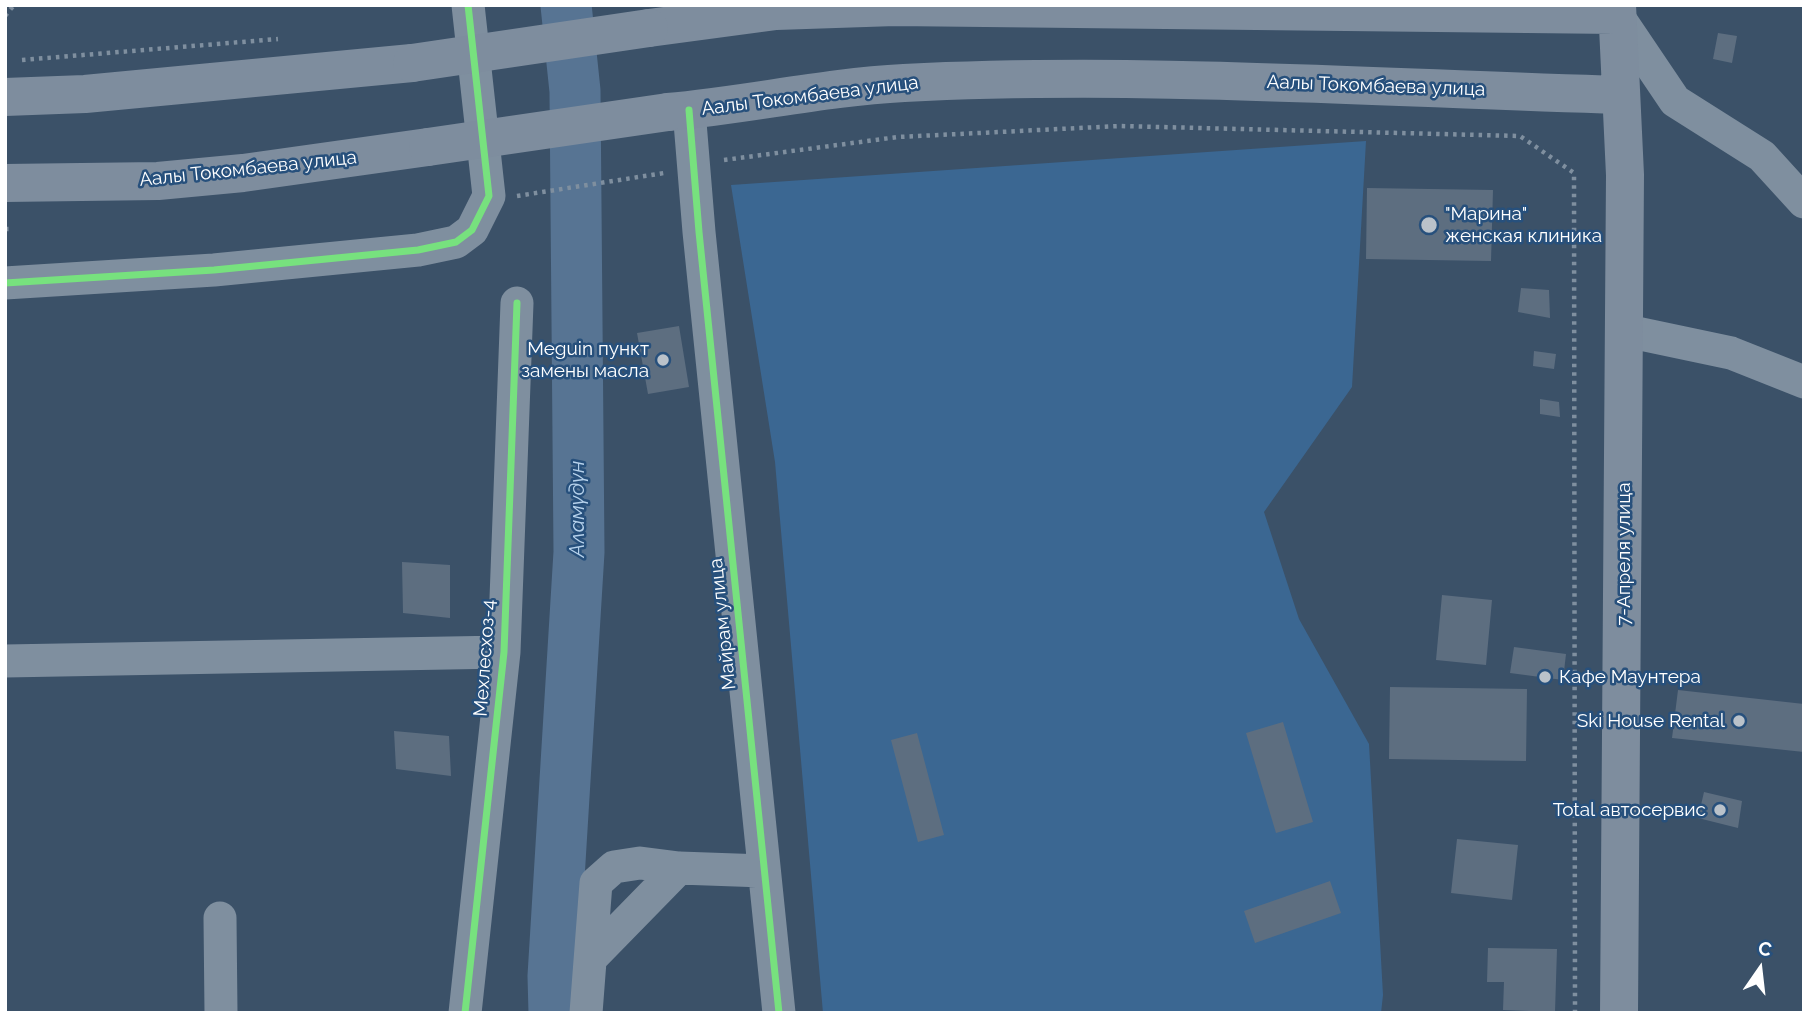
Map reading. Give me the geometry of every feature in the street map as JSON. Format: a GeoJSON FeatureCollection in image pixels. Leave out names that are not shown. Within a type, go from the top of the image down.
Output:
{"type":"FeatureCollection","features":[{"type":"Feature","properties":{"kind":"main road"},"geometry":{"type":"LineString","coordinates":[[5,97],[98,93],[412,63],[776,11],[895,7],[1617,10]]}},
{"type":"Feature","properties":{"kind":"main road","name":"7-Апреля улица"},"geometry":{"type":"LineString","coordinates":[[1617,10],[1625,175],[1622,330],[1625,608],[1619,1013]]}},
{"type":"Feature","properties":{"kind":"main road","name":"Аалы Токомбаева улица"},"geometry":{"type":"LineString","coordinates":[[5,183],[158,181],[243,173],[888,84],[1016,78],[1171,78],[1620,95]]}},
{"type":"Feature","properties":{"kind":"street"},"geometry":{"type":"LineString","coordinates":[[5,283],[214,270],[418,250],[456,242],[472,230],[489,196],[468,5]]}},
{"type":"Feature","properties":{"kind":"street"},"geometry":{"type":"LineString","coordinates":[[1617,10],[1675,101],[1762,156],[1804,202]]}},
{"type":"Feature","properties":{"kind":"street"},"geometry":{"type":"LineString","coordinates":[[1620,95],[1675,101]]}},
{"type":"Feature","properties":{"kind":"street","name":"Майрам улица"},"geometry":{"type":"LineString","coordinates":[[678,111],[695,168],[698,232],[779,1013]]}},
{"type":"Feature","properties":{"kind":"street","name":"Мехлесхоз-4"},"geometry":{"type":"LineString","coordinates":[[465,1013],[504,652],[517,303]]}},
{"type":"Feature","properties":{"kind":"street"},"geometry":{"type":"LineString","coordinates":[[1622,330],[1731,353],[1804,382]]}},
{"type":"Feature","properties":{"kind":"street","name":"Мехлесхоз-4"},"geometry":{"type":"LineString","coordinates":[[5,661],[504,652]]}},
{"type":"Feature","properties":{"kind":"street"},"geometry":{"type":"LineString","coordinates":[[586,1013],[592,957],[592,901],[596,883],[614,867],[640,863],[679,868],[764,871]]}},
{"type":"Feature","properties":{"kind":"street"},"geometry":{"type":"LineString","coordinates":[[592,957],[679,868]]}},
{"type":"Feature","properties":{"kind":"street"},"geometry":{"type":"LineString","coordinates":[[220,918],[221,1013]]}},
{"type":"Feature","properties":{"kind":"path"},"geometry":{"type":"LineString","coordinates":[[5,16],[14,5]]}},
{"type":"Feature","properties":{"kind":"path"},"geometry":{"type":"LineString","coordinates":[[19,61],[283,39]]}},
{"type":"Feature","properties":{"kind":"path"},"geometry":{"type":"LineString","coordinates":[[695,168],[728,158],[898,137],[1120,126],[1520,136],[1574,173],[1575,1013]]}},
{"type":"Feature","properties":{"kind":"path"},"geometry":{"type":"LineString","coordinates":[[526,194],[647,176]]}},
{"type":"Feature","properties":{"kind":"shaded area"},"geometry":{"type":"Polygon","coordinates":[[[1366,141],[1352,387],[1264,512],[1299,619],[1369,744],[1383,995],[1381,1013],[823,1013],[775,462],[731,185],[1366,141]]]}},
{"type":"Feature","properties":{"kind":"building"},"geometry":{"type":"Polygon","coordinates":[[[1718,33],[1737,36],[1732,63],[1713,59],[1718,33]]]}},
{"type":"Feature","properties":{"kind":"building","name":"\"Марина\" женская клиника"},"geometry":{"type":"Polygon","coordinates":[[[1367,188],[1493,190],[1491,261],[1366,259],[1367,188]]]}},
{"type":"Feature","properties":{"kind":"building"},"geometry":{"type":"Polygon","coordinates":[[[1521,288],[1549,290],[1550,318],[1518,312],[1521,288]]]}},
{"type":"Feature","properties":{"kind":"building","name":"Meguin пункт замены масла"},"geometry":{"type":"Polygon","coordinates":[[[679,326],[689,387],[648,394],[637,333],[679,326]]]}},
{"type":"Feature","properties":{"kind":"building"},"geometry":{"type":"Polygon","coordinates":[[[1534,351],[1556,354],[1554,369],[1533,366],[1534,351]]]}},
{"type":"Feature","properties":{"kind":"building"},"geometry":{"type":"Polygon","coordinates":[[[1540,399],[1559,402],[1560,417],[1540,414],[1540,399]]]}},
{"type":"Feature","properties":{"kind":"building"},"geometry":{"type":"Polygon","coordinates":[[[402,562],[450,565],[450,618],[403,613],[402,562]]]}},
{"type":"Feature","properties":{"kind":"building"},"geometry":{"type":"Polygon","coordinates":[[[1442,595],[1492,600],[1486,665],[1436,660],[1442,595]]]}},
{"type":"Feature","properties":{"kind":"building"},"geometry":{"type":"Polygon","coordinates":[[[1514,647],[1566,654],[1563,680],[1510,673],[1514,647]]]}},
{"type":"Feature","properties":{"kind":"building"},"geometry":{"type":"Polygon","coordinates":[[[1390,687],[1527,689],[1526,761],[1389,759],[1390,687]]]}},
{"type":"Feature","properties":{"kind":"building","name":"Ski House Rental"},"geometry":{"type":"Polygon","coordinates":[[[1678,690],[1804,704],[1804,752],[1672,738],[1678,690]]]}},
{"type":"Feature","properties":{"kind":"building"},"geometry":{"type":"Polygon","coordinates":[[[1283,722],[1313,822],[1276,833],[1246,733],[1283,722]]]}},
{"type":"Feature","properties":{"kind":"building"},"geometry":{"type":"Polygon","coordinates":[[[394,731],[449,736],[451,776],[396,769],[394,731]]]}},
{"type":"Feature","properties":{"kind":"building"},"geometry":{"type":"Polygon","coordinates":[[[917,733],[944,835],[918,842],[891,740],[917,733]]]}},
{"type":"Feature","properties":{"kind":"building","name":"Total автосервис"},"geometry":{"type":"Polygon","coordinates":[[[1704,792],[1742,801],[1738,828],[1698,818],[1704,792]]]}},
{"type":"Feature","properties":{"kind":"building"},"geometry":{"type":"Polygon","coordinates":[[[1457,839],[1518,845],[1512,900],[1451,893],[1457,839]]]}},
{"type":"Feature","properties":{"kind":"building"},"geometry":{"type":"Polygon","coordinates":[[[1330,881],[1341,913],[1255,943],[1244,911],[1330,881]]]}},
{"type":"Feature","properties":{"kind":"building"},"geometry":{"type":"Polygon","coordinates":[[[1488,948],[1557,949],[1555,1012],[1503,1010],[1504,982],[1487,982],[1488,948]]]}},
{"type":"Feature","properties":{"kind":"waterway","name":"Аламүдүн"},"geometry":{"type":"LineString","coordinates":[[554,1013],[553,976],[579,552],[575,91],[566,5]]}},
{"type":"Feature","properties":{"kind":"cycle path"},"geometry":{"type":"LineString","coordinates":[[5,283],[214,270],[418,250],[456,242],[472,230],[489,196],[468,5]]}},
{"type":"Feature","properties":{"kind":"cycle path"},"geometry":{"type":"LineString","coordinates":[[689,110],[699,232],[779,1013]]}},
{"type":"Feature","properties":{"kind":"cycle path"},"geometry":{"type":"LineString","coordinates":[[465,1013],[504,652],[517,303]]}},
{"type":"Feature","properties":{"kind":"place","name":"\"Марина\" женская клиника"},"geometry":{"type":"Point","coordinates":[1429,225]}},
{"type":"Feature","properties":{"kind":"place","name":"Meguin пункт замены масла"},"geometry":{"type":"Point","coordinates":[663,360]}},
{"type":"Feature","properties":{"kind":"place","name":"Кафе Маунтера"},"geometry":{"type":"Point","coordinates":[1545,677]}},
{"type":"Feature","properties":{"kind":"place","name":"Ski House Rental"},"geometry":{"type":"Point","coordinates":[1739,721]}},
{"type":"Feature","properties":{"kind":"place","name":"Total автосервис"},"geometry":{"type":"Point","coordinates":[1720,810]}}]}
